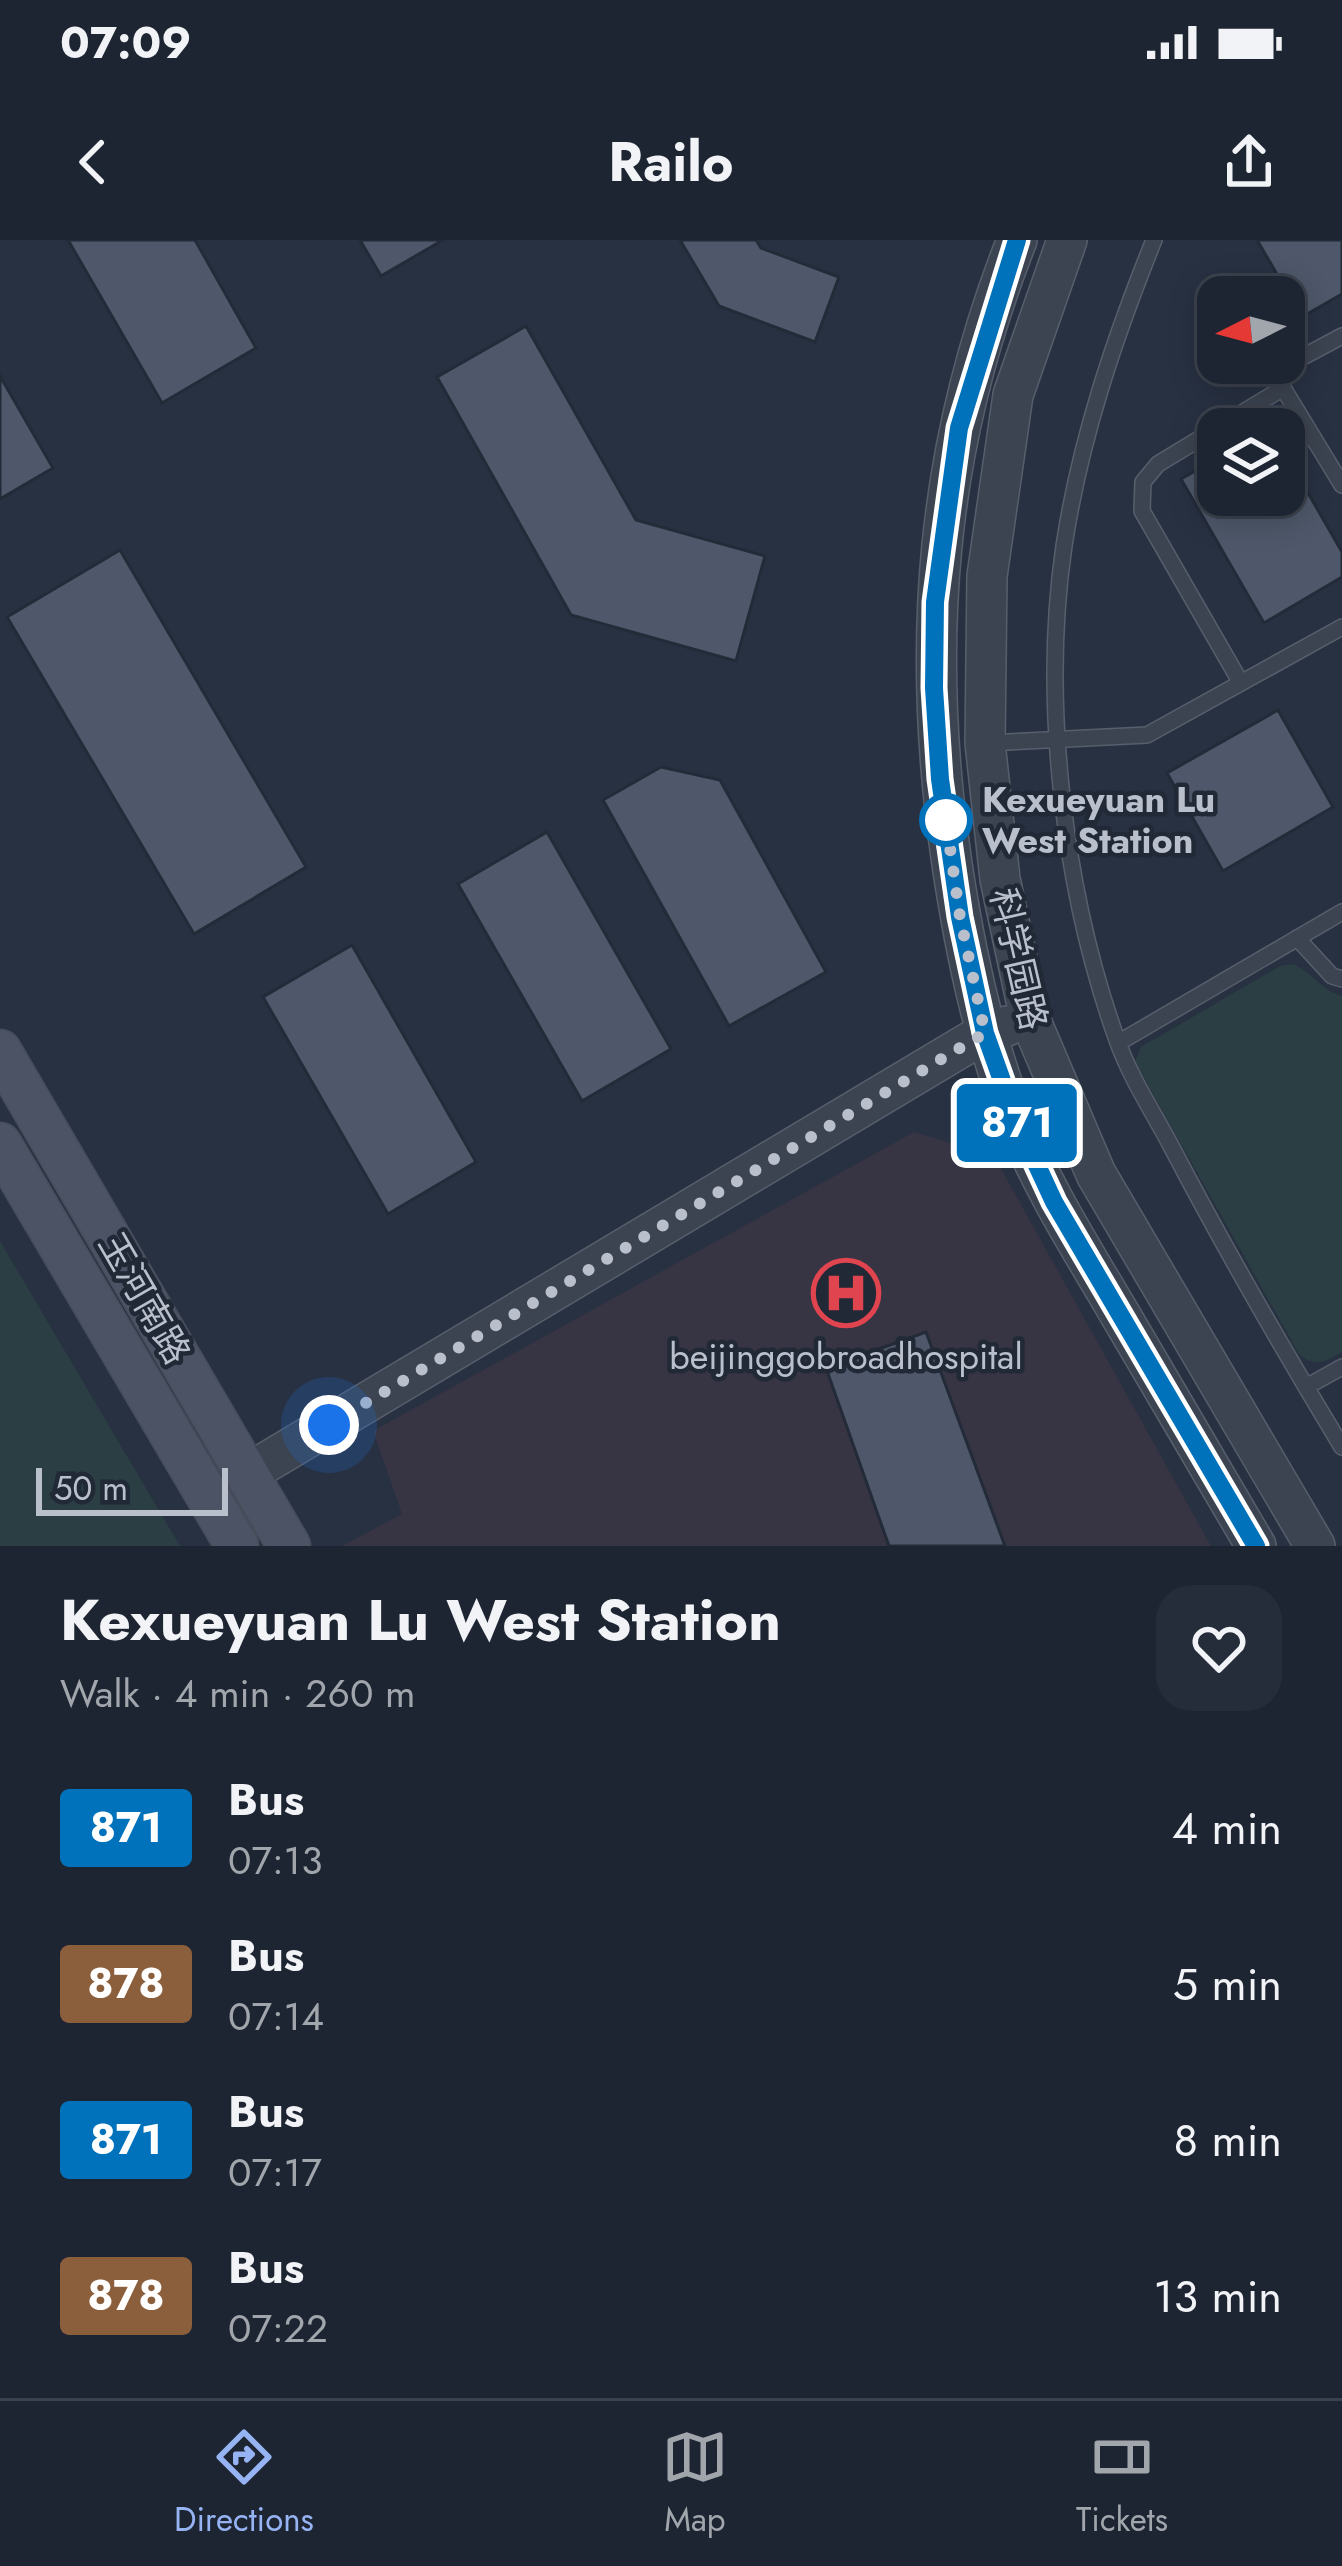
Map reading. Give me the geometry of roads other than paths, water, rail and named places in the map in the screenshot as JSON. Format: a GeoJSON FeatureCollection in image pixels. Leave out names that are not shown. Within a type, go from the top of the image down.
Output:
{"type":"FeatureCollection","features":[{"type":"Feature","properties":{"kind":"main road","name":"玉河南路"},"geometry":{"type":"LineString","coordinates":[[0,1051],[289,1546]]}},
{"type":"Feature","properties":{"kind":"main road","name":"玉河南路"},"geometry":{"type":"LineString","coordinates":[[0,1144],[237,1546]]}},
{"type":"Feature","properties":{"kind":"street","name":"科学园路"},"geometry":{"type":"LineString","coordinates":[[1017,240],[959,428],[935,602],[940,779],[960,917],[985,1033],[1016,1120],[1054,1202],[1256,1546]]}},
{"type":"Feature","properties":{"kind":"street","name":"科学园路"},"geometry":{"type":"LineString","coordinates":[[1067,240],[1013,394],[987,576],[985,743],[1000,879],[1030,1019],[1096,1174],[1315,1546]]}},
{"type":"Feature","properties":{"kind":"street"},"geometry":{"type":"LineString","coordinates":[[247,1474],[985,1033],[1030,1019]]}},
{"type":"Feature","properties":{"kind":"lane"},"geometry":{"type":"LineString","coordinates":[[1154,240],[1115,337],[1064,546],[1056,634],[1058,739],[1070,849],[1090,945],[1118,1043],[1234,1266],[1342,1447]]}},
{"type":"Feature","properties":{"kind":"lane"},"geometry":{"type":"LineString","coordinates":[[1342,336],[1284,368],[1283,388],[1342,485]]}},
{"type":"Feature","properties":{"kind":"lane"},"geometry":{"type":"LineString","coordinates":[[1241,683],[1142,511],[1143,482],[1158,464],[1283,388]]}},
{"type":"Feature","properties":{"kind":"lane"},"geometry":{"type":"LineString","coordinates":[[985,743],[1148,735],[1342,627]]}},
{"type":"Feature","properties":{"kind":"lane"},"geometry":{"type":"LineString","coordinates":[[1118,1043],[1342,912]]}},
{"type":"Feature","properties":{"kind":"lane"},"geometry":{"type":"LineString","coordinates":[[1297,938],[1332,976],[1342,979]]}},
{"type":"Feature","properties":{"kind":"lane"},"geometry":{"type":"LineString","coordinates":[[1306,1388],[1342,1366]]}},
{"type":"Feature","properties":{"kind":"place","name":"Kexueyuan Lu West Station"},"geometry":{"type":"Point","coordinates":[946,820]}},
{"type":"Feature","properties":{"kind":"place","name":"beijinggobroadhospital"},"geometry":{"type":"Point","coordinates":[846,1293]}}]}
